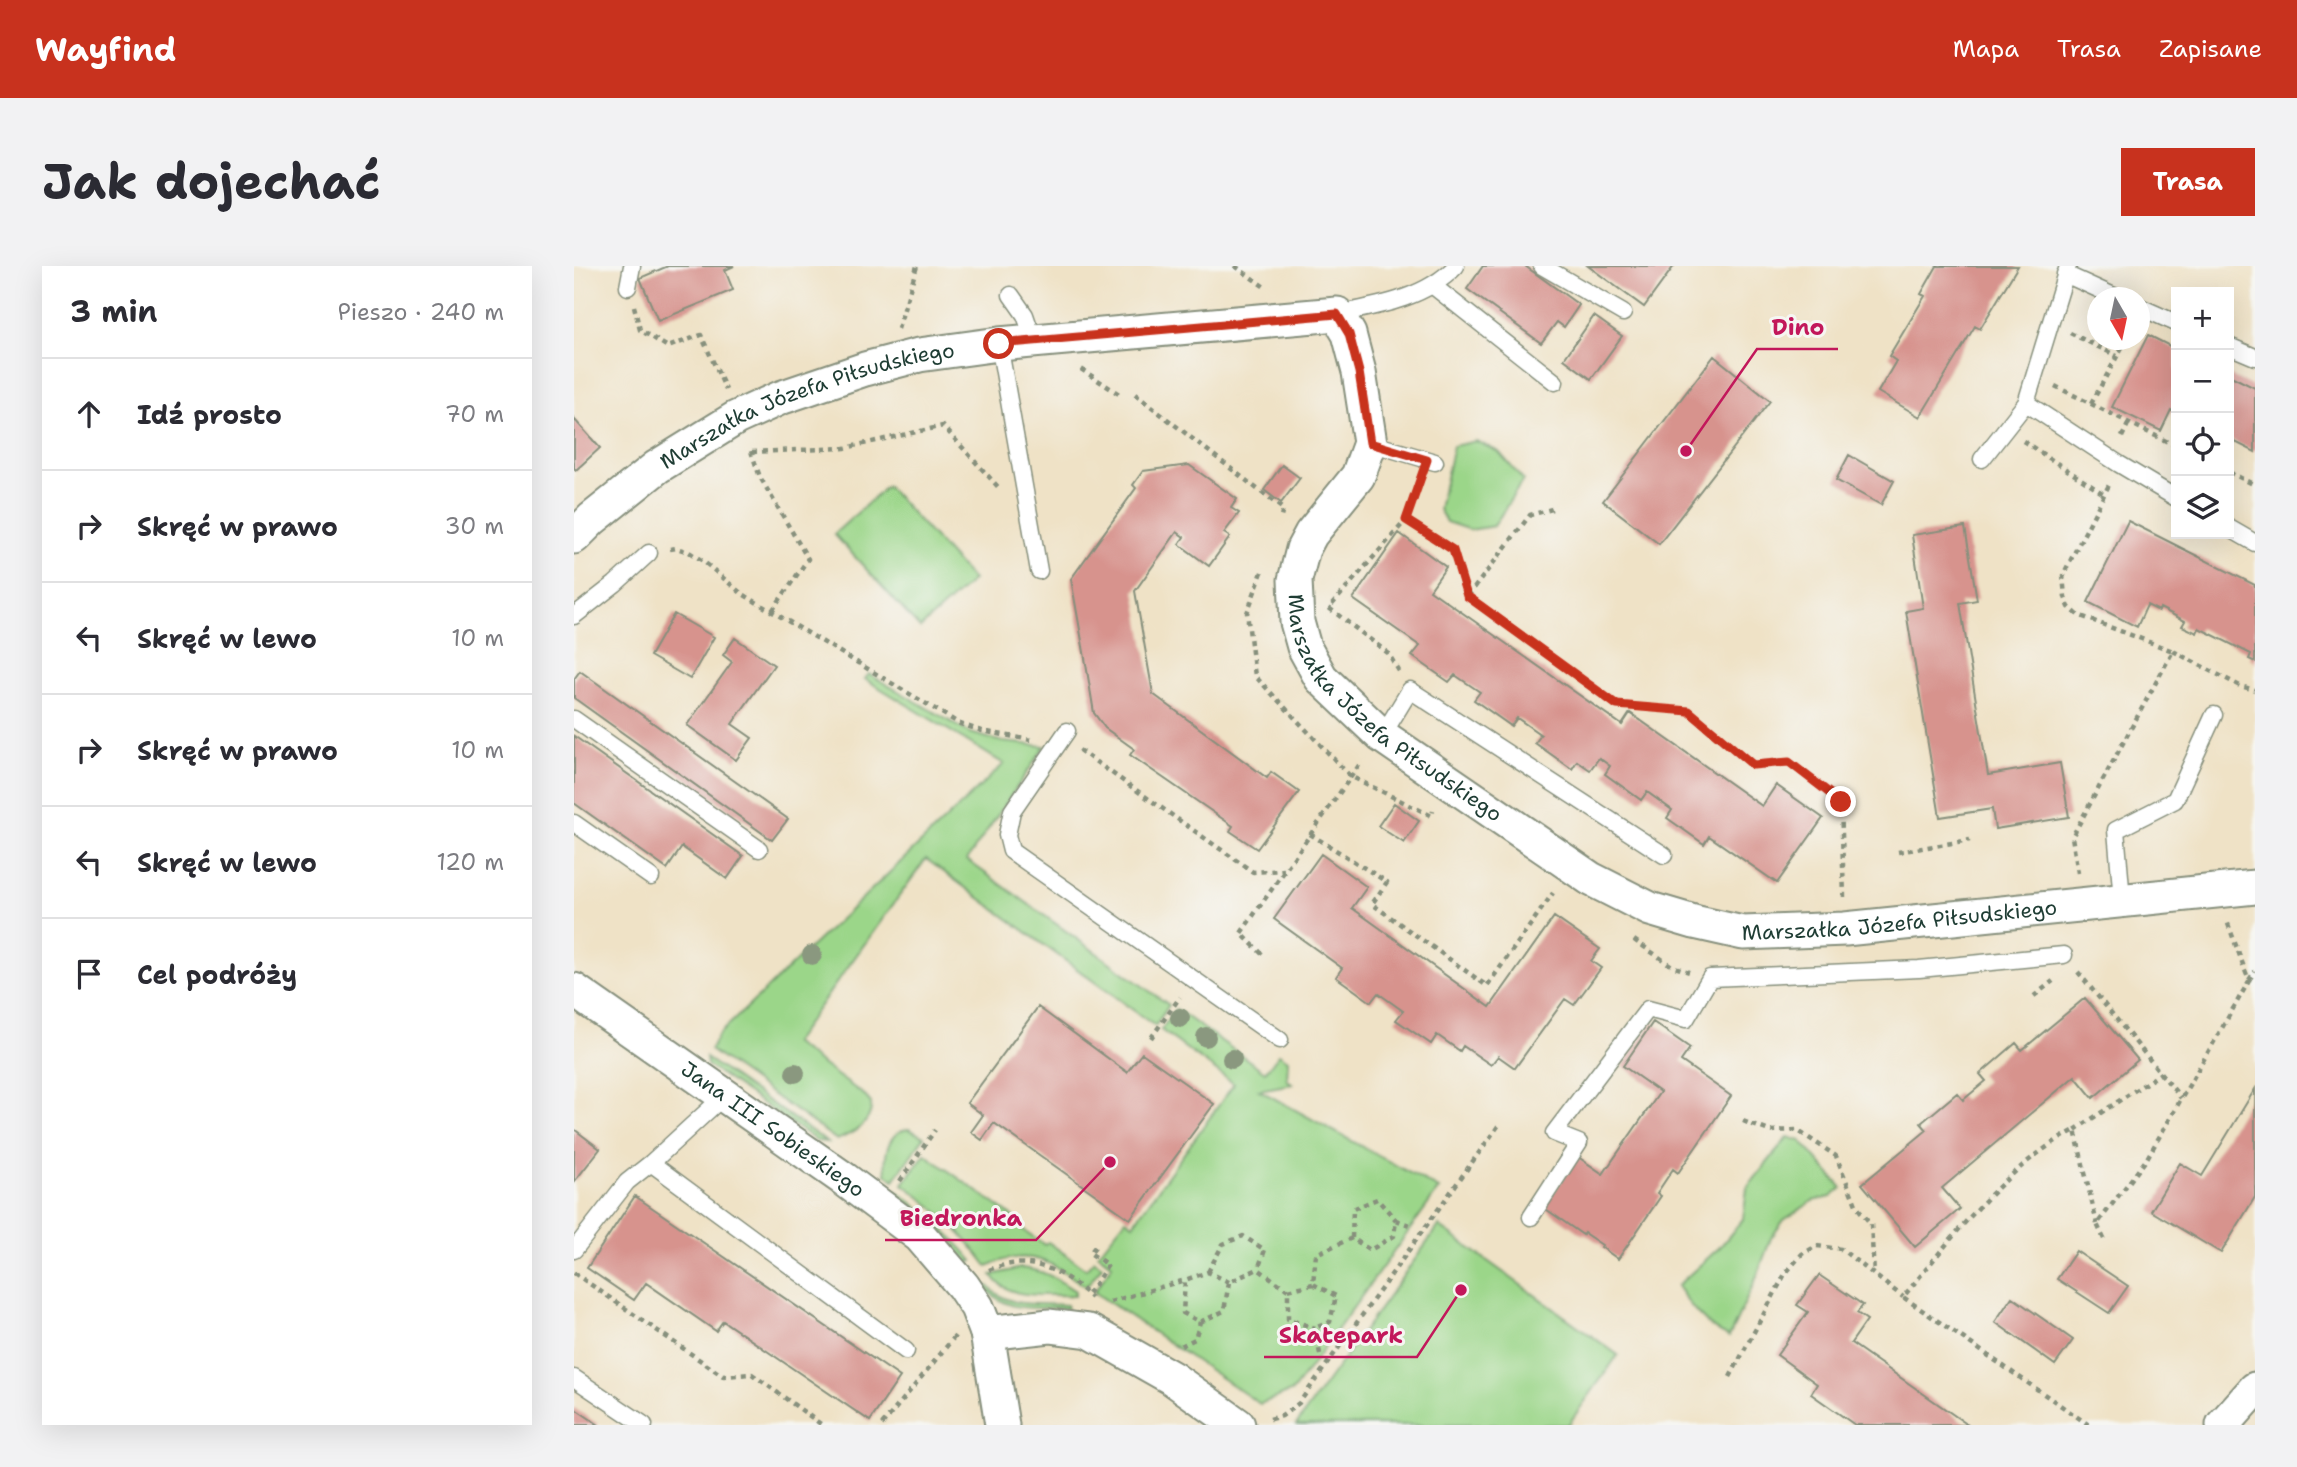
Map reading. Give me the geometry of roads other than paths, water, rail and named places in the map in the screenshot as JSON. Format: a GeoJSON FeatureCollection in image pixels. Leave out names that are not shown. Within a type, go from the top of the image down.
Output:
{"type":"FeatureCollection","features":[{"type":"Feature","properties":{"kind":"street","name":"Marszałka Józefa Piłsudskiego"},"geometry":{"type":"LineString","coordinates":[[574,537],[592,519],[657,467],[737,418],[780,398],[865,369],[919,355],[999,344],[1337,314],[1349,334],[1359,372],[1370,443],[1358,476],[1311,534],[1303,549],[1295,580],[1297,622],[1304,647],[1321,678],[1382,736],[1591,879],[1650,909],[1743,933],[1845,929],[2255,887]]}},
{"type":"Feature","properties":{"kind":"street","name":"Jana III Sobieskiego"},"geometry":{"type":"LineString","coordinates":[[574,990],[844,1179],[976,1278],[972,1334],[1002,1425]]}},
{"type":"Feature","properties":{"kind":"street"},"geometry":{"type":"LineString","coordinates":[[972,1334],[1050,1326],[1089,1331],[1172,1378],[1237,1422]]}},
{"type":"Feature","properties":{"kind":"street"},"geometry":{"type":"LineString","coordinates":[[2224,1425],[2255,1389]]}},
{"type":"Feature","properties":{"kind":"lane"},"geometry":{"type":"LineString","coordinates":[[628,288],[632,266]]}},
{"type":"Feature","properties":{"kind":"lane"},"geometry":{"type":"LineString","coordinates":[[1337,314],[1371,308],[1405,297],[1432,285],[1456,266]]}},
{"type":"Feature","properties":{"kind":"lane"},"geometry":{"type":"LineString","coordinates":[[1542,266],[1623,313]]}},
{"type":"Feature","properties":{"kind":"lane"},"geometry":{"type":"LineString","coordinates":[[1982,458],[2026,403],[2066,270],[2098,287]]}},
{"type":"Feature","properties":{"kind":"lane"},"geometry":{"type":"LineString","coordinates":[[1432,285],[1555,382]]}},
{"type":"Feature","properties":{"kind":"lane"},"geometry":{"type":"LineString","coordinates":[[1011,295],[1025,315],[1034,341]]}},
{"type":"Feature","properties":{"kind":"lane"},"geometry":{"type":"LineString","coordinates":[[2150,311],[2171,321]]}},
{"type":"Feature","properties":{"kind":"lane"},"geometry":{"type":"LineString","coordinates":[[999,344],[1039,571]]}},
{"type":"Feature","properties":{"kind":"lane"},"geometry":{"type":"LineString","coordinates":[[2234,348],[2255,357]]}},
{"type":"Feature","properties":{"kind":"lane"},"geometry":{"type":"LineString","coordinates":[[2026,403],[2171,495]]}},
{"type":"Feature","properties":{"kind":"lane"},"geometry":{"type":"LineString","coordinates":[[1370,443],[1431,461]]}},
{"type":"Feature","properties":{"kind":"lane"},"geometry":{"type":"LineString","coordinates":[[2234,531],[2255,543]]}},
{"type":"Feature","properties":{"kind":"lane"},"geometry":{"type":"LineString","coordinates":[[574,616],[649,553]]}},
{"type":"Feature","properties":{"kind":"lane"},"geometry":{"type":"LineString","coordinates":[[1382,736],[1410,690],[1664,855]]}},
{"type":"Feature","properties":{"kind":"lane"},"geometry":{"type":"LineString","coordinates":[[2122,900],[2116,830],[2175,800],[2214,715]]}},
{"type":"Feature","properties":{"kind":"lane"},"geometry":{"type":"LineString","coordinates":[[574,719],[759,849]]}},
{"type":"Feature","properties":{"kind":"lane"},"geometry":{"type":"LineString","coordinates":[[1069,735],[1012,811],[1007,835],[1011,851],[1280,1040]]}},
{"type":"Feature","properties":{"kind":"lane"},"geometry":{"type":"LineString","coordinates":[[574,823],[651,877]]}},
{"type":"Feature","properties":{"kind":"lane"},"geometry":{"type":"LineString","coordinates":[[1531,1217],[1579,1143],[1554,1133],[1648,1009],[1686,1019],[1710,978],[1919,969],[2064,955]]}},
{"type":"Feature","properties":{"kind":"lane"},"geometry":{"type":"LineString","coordinates":[[574,1250],[626,1182],[651,1163],[723,1096]]}},
{"type":"Feature","properties":{"kind":"lane"},"geometry":{"type":"LineString","coordinates":[[651,1163],[906,1351]]}},
{"type":"Feature","properties":{"kind":"lane"},"geometry":{"type":"LineString","coordinates":[[574,1378],[644,1425]]}},
{"type":"Feature","properties":{"kind":"place","name":"Dino"},"geometry":{"type":"Point","coordinates":[1686,451]}},
{"type":"Feature","properties":{"kind":"place","name":"Biedronka"},"geometry":{"type":"Point","coordinates":[1110,1162]}},
{"type":"Feature","properties":{"kind":"place","name":"Skatepark"},"geometry":{"type":"Point","coordinates":[1461,1290]}}]}
